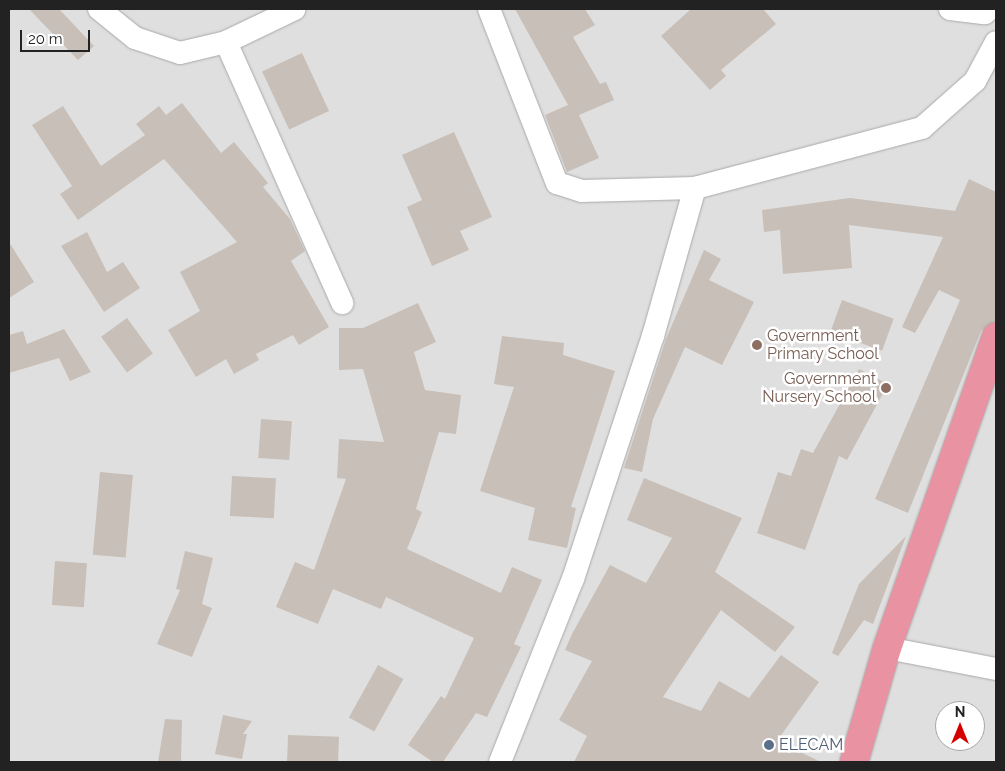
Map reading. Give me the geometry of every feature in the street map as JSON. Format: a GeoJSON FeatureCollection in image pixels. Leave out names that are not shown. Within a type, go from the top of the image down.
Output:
{"type":"FeatureCollection","features":[{"type":"Feature","properties":{"kind":"highway"},"geometry":{"type":"LineString","coordinates":[[854,762],[887,648],[996,336]]}},
{"type":"Feature","properties":{"kind":"street"},"geometry":{"type":"LineString","coordinates":[[99,9],[135,38],[180,53],[226,42],[295,9]]}},
{"type":"Feature","properties":{"kind":"street"},"geometry":{"type":"LineString","coordinates":[[489,9],[557,183],[582,191],[696,188],[922,128],[974,81],[996,42]]}},
{"type":"Feature","properties":{"kind":"street"},"geometry":{"type":"LineString","coordinates":[[950,9],[985,13],[990,9]]}},
{"type":"Feature","properties":{"kind":"street"},"geometry":{"type":"LineString","coordinates":[[226,42],[342,303]]}},
{"type":"Feature","properties":{"kind":"street"},"geometry":{"type":"LineString","coordinates":[[500,762],[576,570],[653,336],[696,188]]}},
{"type":"Feature","properties":{"kind":"street"},"geometry":{"type":"LineString","coordinates":[[887,648],[996,669]]}},
{"type":"Feature","properties":{"kind":"shaded area"},"geometry":{"type":"Polygon","coordinates":[[[9,9],[996,9],[996,762],[9,762],[9,9]]]}},
{"type":"Feature","properties":{"kind":"building"},"geometry":{"type":"Polygon","coordinates":[[[29,9],[59,9],[94,46],[78,60],[29,9]]]}},
{"type":"Feature","properties":{"kind":"building"},"geometry":{"type":"Polygon","coordinates":[[[515,9],[585,9],[595,25],[573,37],[600,84],[606,82],[614,100],[579,115],[599,158],[567,172],[545,115],[568,105],[515,9]]]}},
{"type":"Feature","properties":{"kind":"building"},"geometry":{"type":"Polygon","coordinates":[[[691,9],[763,9],[776,24],[721,70],[726,76],[710,90],[661,36],[691,9]]]}},
{"type":"Feature","properties":{"kind":"building"},"geometry":{"type":"Polygon","coordinates":[[[302,53],[329,111],[289,130],[262,72],[302,53]]]}},
{"type":"Feature","properties":{"kind":"building"},"geometry":{"type":"Polygon","coordinates":[[[182,103],[221,153],[234,142],[268,183],[263,187],[290,219],[305,251],[291,261],[329,327],[299,345],[293,335],[256,354],[259,360],[234,374],[226,359],[196,377],[168,330],[200,311],[180,272],[237,242],[164,159],[78,220],[60,194],[72,186],[32,125],[63,106],[101,166],[145,135],[136,124],[159,106],[166,115],[182,103]]]}},
{"type":"Feature","properties":{"kind":"building"},"geometry":{"type":"Polygon","coordinates":[[[454,132],[492,217],[460,231],[469,250],[432,266],[407,207],[422,200],[402,155],[454,132]]]}},
{"type":"Feature","properties":{"kind":"building"},"geometry":{"type":"Polygon","coordinates":[[[969,179],[996,192],[996,321],[981,331],[908,513],[875,499],[960,300],[939,290],[915,333],[902,327],[943,237],[849,225],[852,268],[783,274],[780,230],[764,232],[762,210],[850,198],[955,211],[969,179]]]}},
{"type":"Feature","properties":{"kind":"building"},"geometry":{"type":"Polygon","coordinates":[[[87,232],[107,272],[123,262],[140,288],[104,312],[61,246],[87,232]]]}},
{"type":"Feature","properties":{"kind":"building"},"geometry":{"type":"Polygon","coordinates":[[[9,242],[34,282],[9,298],[9,242]]]}},
{"type":"Feature","properties":{"kind":"building"},"geometry":{"type":"Polygon","coordinates":[[[704,250],[721,259],[709,280],[754,302],[722,365],[685,347],[653,419],[642,472],[624,468],[666,339],[704,250]]]}},
{"type":"Feature","properties":{"kind":"building"},"geometry":{"type":"Polygon","coordinates":[[[842,300],[894,319],[882,351],[830,332],[842,300]]]}},
{"type":"Feature","properties":{"kind":"building"},"geometry":{"type":"Polygon","coordinates":[[[418,303],[436,342],[414,352],[425,390],[461,395],[456,434],[439,432],[416,509],[422,512],[407,549],[501,593],[512,567],[542,580],[514,644],[521,647],[487,717],[476,713],[443,762],[433,762],[408,745],[441,696],[445,699],[474,638],[386,597],[381,609],[333,589],[318,624],[276,607],[295,562],[314,570],[346,479],[337,478],[339,439],[384,442],[363,369],[339,370],[339,328],[363,328],[418,303]]]}},
{"type":"Feature","properties":{"kind":"building"},"geometry":{"type":"Polygon","coordinates":[[[127,318],[153,354],[127,372],[101,337],[127,318]]]}},
{"type":"Feature","properties":{"kind":"building"},"geometry":{"type":"Polygon","coordinates":[[[64,329],[91,372],[70,381],[59,358],[9,373],[9,335],[23,331],[27,344],[64,329]]]}},
{"type":"Feature","properties":{"kind":"building"},"geometry":{"type":"Polygon","coordinates":[[[502,336],[564,343],[563,355],[615,371],[571,507],[576,508],[567,548],[528,540],[535,508],[480,491],[514,387],[494,384],[502,336]]]}},
{"type":"Feature","properties":{"kind":"building"},"geometry":{"type":"Polygon","coordinates":[[[859,369],[888,384],[847,460],[839,456],[805,550],[757,533],[778,472],[791,476],[801,449],[813,453],[859,369]]]}},
{"type":"Feature","properties":{"kind":"building"},"geometry":{"type":"Polygon","coordinates":[[[261,419],[292,421],[289,460],[258,458],[261,419]]]}},
{"type":"Feature","properties":{"kind":"building"},"geometry":{"type":"Polygon","coordinates":[[[100,472],[133,475],[126,558],[93,555],[100,472]]]}},
{"type":"Feature","properties":{"kind":"building"},"geometry":{"type":"Polygon","coordinates":[[[232,476],[276,478],[274,518],[230,516],[232,476]]]}},
{"type":"Feature","properties":{"kind":"building"},"geometry":{"type":"Polygon","coordinates":[[[644,478],[742,518],[715,572],[795,627],[775,652],[721,610],[663,697],[701,711],[719,681],[749,698],[781,655],[819,682],[777,741],[821,762],[574,762],[587,736],[559,720],[592,661],[565,650],[572,634],[610,565],[646,583],[672,538],[627,520],[644,478]]]}},
{"type":"Feature","properties":{"kind":"building"},"geometry":{"type":"Polygon","coordinates":[[[906,536],[873,624],[864,620],[838,656],[832,653],[859,584],[906,536]]]}},
{"type":"Feature","properties":{"kind":"building"},"geometry":{"type":"Polygon","coordinates":[[[185,551],[213,558],[202,604],[212,608],[192,657],[157,644],[180,590],[176,589],[185,551]]]}},
{"type":"Feature","properties":{"kind":"building"},"geometry":{"type":"Polygon","coordinates":[[[55,561],[87,563],[84,607],[52,605],[55,561]]]}},
{"type":"Feature","properties":{"kind":"building"},"geometry":{"type":"Polygon","coordinates":[[[378,665],[403,679],[374,732],[349,717],[378,665]]]}},
{"type":"Feature","properties":{"kind":"building"},"geometry":{"type":"Polygon","coordinates":[[[223,715],[252,721],[243,734],[247,734],[242,759],[215,754],[223,715]]]}},
{"type":"Feature","properties":{"kind":"building"},"geometry":{"type":"Polygon","coordinates":[[[165,719],[182,720],[181,762],[158,762],[165,719]]]}},
{"type":"Feature","properties":{"kind":"building"},"geometry":{"type":"Polygon","coordinates":[[[288,735],[339,737],[338,762],[287,762],[288,735]]]}},
{"type":"Feature","properties":{"kind":"place","name":"Government Primary School"},"geometry":{"type":"Point","coordinates":[757,345]}},
{"type":"Feature","properties":{"kind":"place","name":"Government Nursery School"},"geometry":{"type":"Point","coordinates":[886,388]}},
{"type":"Feature","properties":{"kind":"place","name":"ELECAM"},"geometry":{"type":"Point","coordinates":[769,745]}}]}
